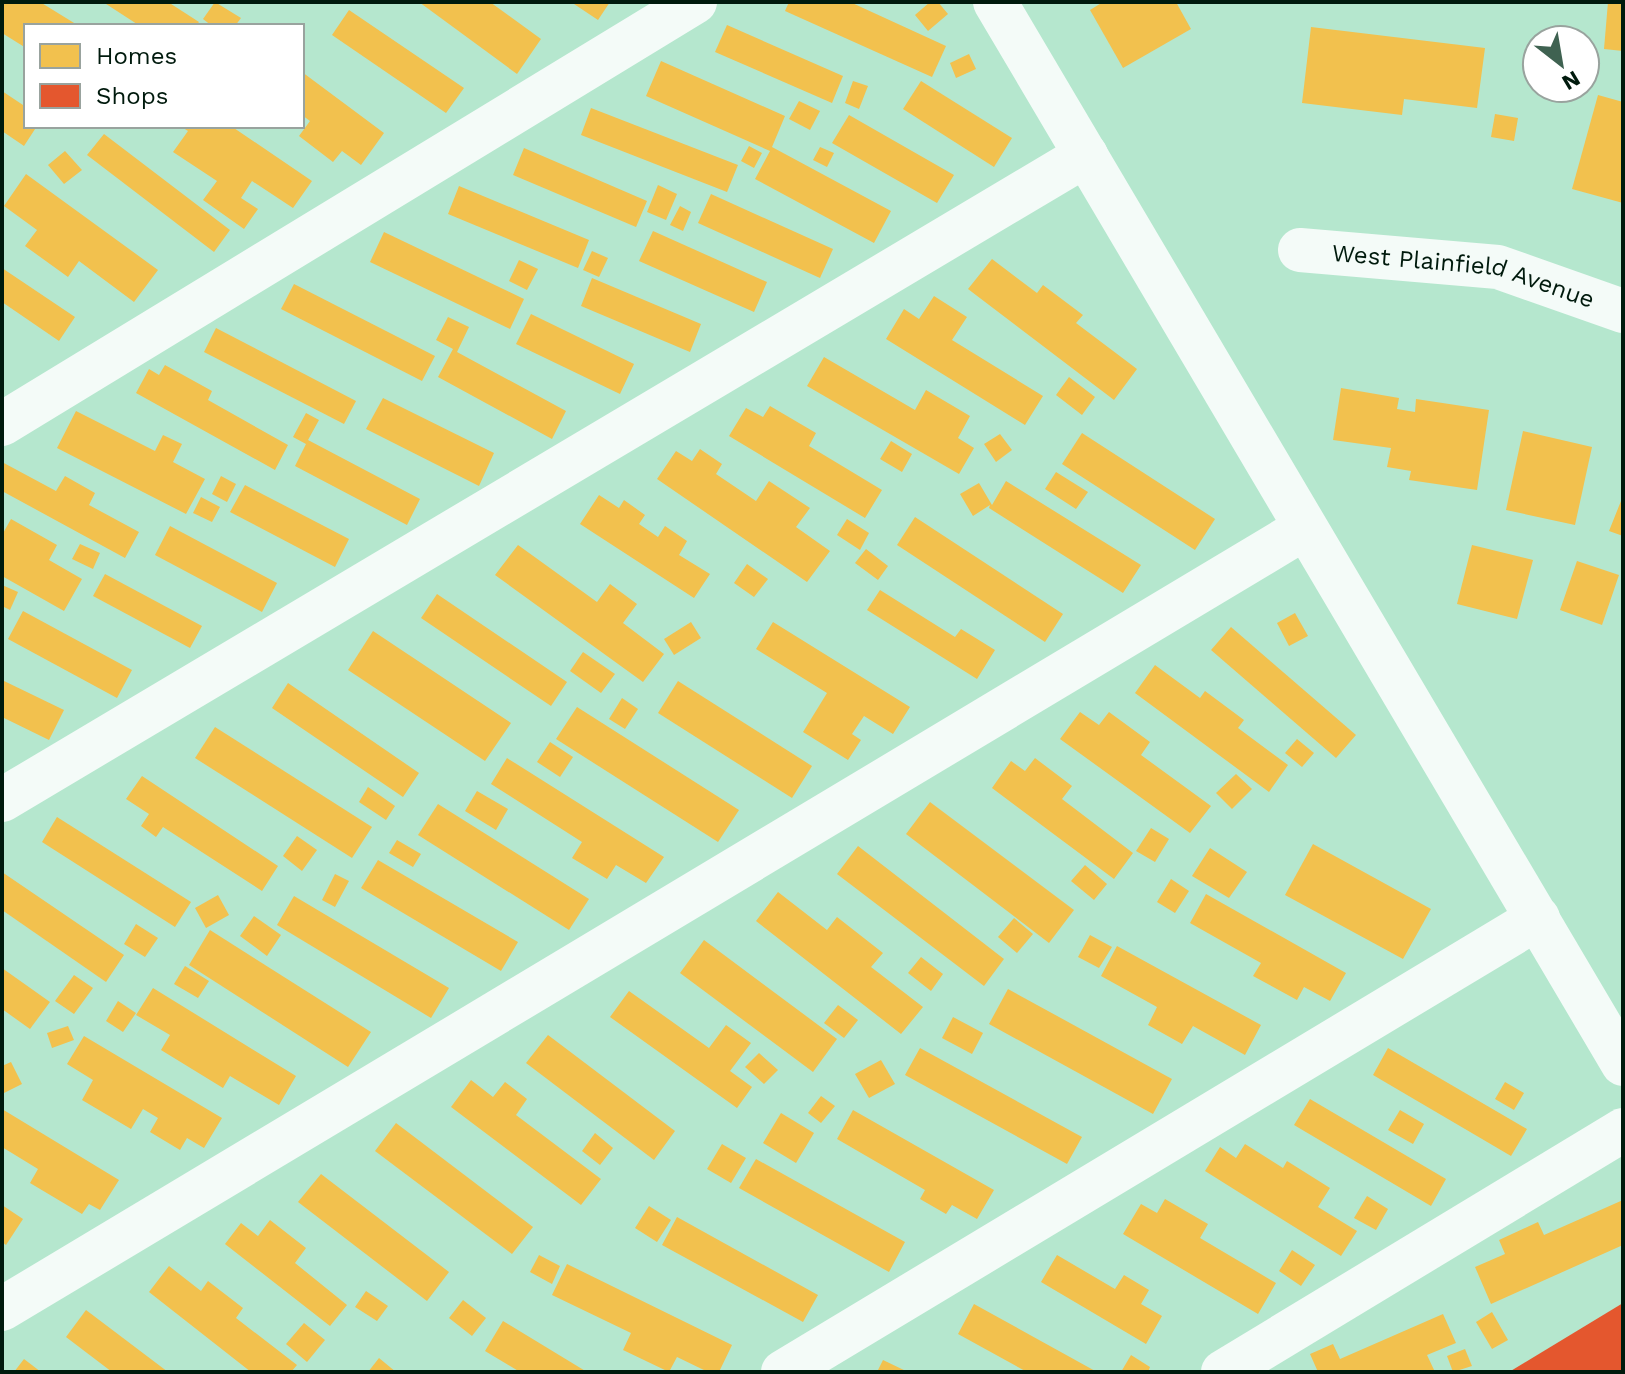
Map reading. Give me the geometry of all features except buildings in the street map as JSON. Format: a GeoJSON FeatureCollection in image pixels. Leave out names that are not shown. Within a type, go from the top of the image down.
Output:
{"type":"FeatureCollection","features":[{"type":"Feature","properties":{"kind":"street"},"geometry":{"type":"LineString","coordinates":[[2,424],[695,2]]}},
{"type":"Feature","properties":{"kind":"street"},"geometry":{"type":"LineString","coordinates":[[995,2],[1623,1064]]}},
{"type":"Feature","properties":{"kind":"street"},"geometry":{"type":"LineString","coordinates":[[2,800],[1086,155]]}},
{"type":"Feature","properties":{"kind":"street","name":"West Plainfield Avenue"},"geometry":{"type":"LineString","coordinates":[[1300,250],[1498,267],[1623,311]]}},
{"type":"Feature","properties":{"kind":"street"},"geometry":{"type":"LineString","coordinates":[[2,1309],[1305,528]]}},
{"type":"Feature","properties":{"kind":"street"},"geometry":{"type":"LineString","coordinates":[[783,1372],[1538,918]]}},
{"type":"Feature","properties":{"kind":"street"},"geometry":{"type":"LineString","coordinates":[[1223,1372],[1623,1130]]}}]}
